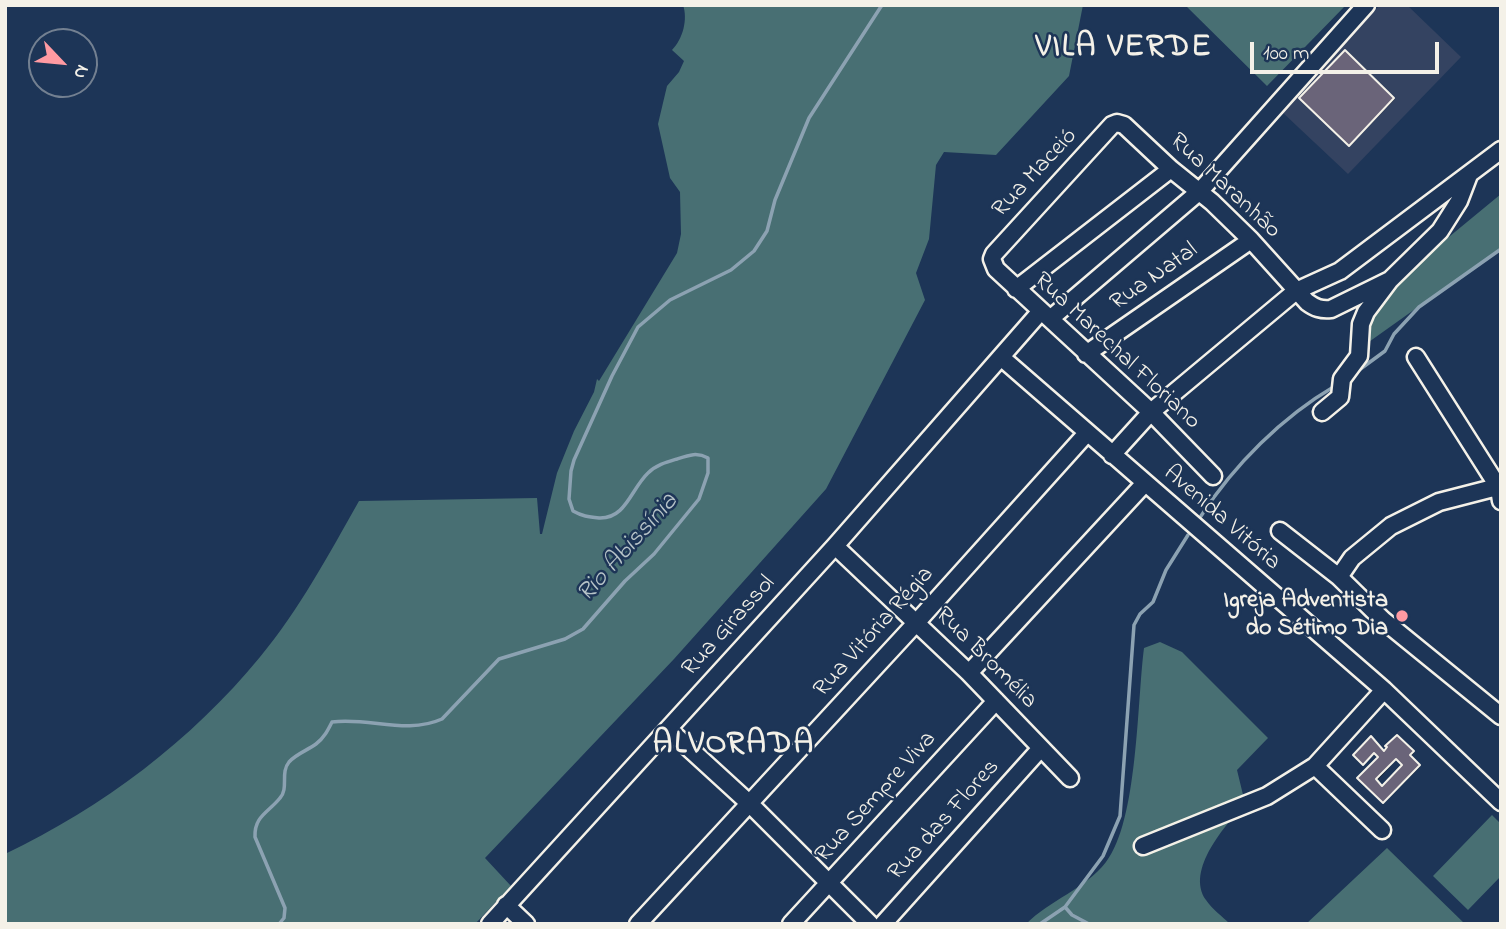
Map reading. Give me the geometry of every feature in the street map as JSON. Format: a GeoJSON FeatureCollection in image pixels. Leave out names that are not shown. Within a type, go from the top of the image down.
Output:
{"type":"FeatureCollection","features":[{"type":"Feature","properties":{"kind":"street","name":"Rua Girassol"},"geometry":{"type":"LineString","coordinates":[[490,924],[835,546],[1002,358],[1046,315],[1200,191],[1366,5]]}},
{"type":"Feature","properties":{"kind":"street","name":"Rua Maranhão"},"geometry":{"type":"LineString","coordinates":[[1117,123],[1125,125],[1171,169],[1200,191],[1251,240],[1307,302],[1323,310],[1331,309],[1390,280]]}},
{"type":"Feature","properties":{"kind":"street","name":"Rua Maceió"},"geometry":{"type":"LineString","coordinates":[[992,259],[1112,125],[1117,123]]}},
{"type":"Feature","properties":{"kind":"street"},"geometry":{"type":"LineString","coordinates":[[1112,455],[1151,412],[1296,291],[1340,271],[1501,150]]}},
{"type":"Feature","properties":{"kind":"street"},"geometry":{"type":"LineString","coordinates":[[1016,289],[1171,169]]}},
{"type":"Feature","properties":{"kind":"street"},"geometry":{"type":"LineString","coordinates":[[1322,412],[1340,397],[1342,379],[1359,356],[1361,324],[1366,312],[1390,280],[1440,231],[1459,201],[1470,172]]}},
{"type":"Feature","properties":{"kind":"street","name":"Rua Natal"},"geometry":{"type":"LineString","coordinates":[[1086,354],[1251,240]]}},
{"type":"Feature","properties":{"kind":"street","name":"Rua Marechal Floriano"},"geometry":{"type":"LineString","coordinates":[[992,259],[996,270],[1151,412],[1213,476]]}},
{"type":"Feature","properties":{"kind":"street"},"geometry":{"type":"LineString","coordinates":[[1339,577],[1352,558],[1391,526],[1440,502],[1500,492],[1416,357]]}},
{"type":"Feature","properties":{"kind":"street","name":"Avenida Vitória"},"geometry":{"type":"LineString","coordinates":[[1002,358],[1384,690],[1501,802]]}},
{"type":"Feature","properties":{"kind":"street","name":"Rua Vitória Régia"},"geometry":{"type":"LineString","coordinates":[[638,924],[916,624],[1087,433]]}},
{"type":"Feature","properties":{"kind":"street"},"geometry":{"type":"LineString","coordinates":[[969,673],[1145,483]]}},
{"type":"Feature","properties":{"kind":"street"},"geometry":{"type":"LineString","coordinates":[[1280,531],[1339,577],[1391,627],[1501,716]]}},
{"type":"Feature","properties":{"kind":"street","name":"Rua Bromélia"},"geometry":{"type":"LineString","coordinates":[[835,546],[969,673],[1070,778]]}},
{"type":"Feature","properties":{"kind":"street"},"geometry":{"type":"LineString","coordinates":[[1143,845],[1266,796],[1315,766],[1384,690]]}},
{"type":"Feature","properties":{"kind":"street","name":"Rua Sempre Viva"},"geometry":{"type":"LineString","coordinates":[[790,924],[830,884],[996,701]]}},
{"type":"Feature","properties":{"kind":"street"},"geometry":{"type":"LineString","coordinates":[[668,729],[750,804],[870,924]]}},
{"type":"Feature","properties":{"kind":"street","name":"Rua das Flores"},"geometry":{"type":"LineString","coordinates":[[883,924],[1041,748]]}},
{"type":"Feature","properties":{"kind":"street"},"geometry":{"type":"LineString","coordinates":[[1315,766],[1382,830]]}},
{"type":"Feature","properties":{"kind":"street"},"geometry":{"type":"LineString","coordinates":[[506,905],[526,924]]}},
{"type":"Feature","properties":{"kind":"shaded area"},"geometry":{"type":"Polygon","coordinates":[[[1380,5],[1407,5],[1461,57],[1348,174],[1281,111],[1380,5]]]}},
{"type":"Feature","properties":{"kind":"green space"},"geometry":{"type":"Polygon","coordinates":[[[683,5],[1083,5],[1069,76],[996,155],[944,152],[936,165],[929,239],[916,273],[925,300],[826,489],[674,659],[485,858],[511,886],[475,924],[5,924],[5,854],[111,793],[175,744],[205,717],[260,657],[288,620],[359,501],[537,498],[542,534],[557,473],[594,392],[597,379],[599,381],[677,253],[681,234],[680,192],[670,178],[658,124],[667,86],[684,61],[672,50],[684,29],[683,5]]]}},
{"type":"Feature","properties":{"kind":"green space"},"geometry":{"type":"Polygon","coordinates":[[[1185,5],[1346,5],[1267,86],[1185,5]]]}},
{"type":"Feature","properties":{"kind":"green space"},"geometry":{"type":"Polygon","coordinates":[[[1501,194],[1501,248],[1366,344],[1362,335],[1384,300],[1410,269],[1501,194]]]}},
{"type":"Feature","properties":{"kind":"green space"},"geometry":{"type":"Polygon","coordinates":[[[1160,642],[1182,652],[1268,738],[1237,770],[1245,803],[1210,848],[1201,875],[1201,888],[1206,900],[1230,924],[1026,924],[1088,880],[1106,862],[1117,843],[1130,791],[1144,648],[1160,642]]]}},
{"type":"Feature","properties":{"kind":"green space"},"geometry":{"type":"Polygon","coordinates":[[[1492,815],[1501,824],[1501,876],[1468,910],[1433,876],[1492,815]]]}},
{"type":"Feature","properties":{"kind":"green space"},"geometry":{"type":"Polygon","coordinates":[[[1387,848],[1465,924],[1306,924],[1387,848]]]}},
{"type":"Feature","properties":{"kind":"building"},"geometry":{"type":"Polygon","coordinates":[[[1345,50],[1394,98],[1349,146],[1299,98],[1345,50]]]}},
{"type":"Feature","properties":{"kind":"building"},"geometry":{"type":"Polygon","coordinates":[[[1397,735],[1414,751],[1410,755],[1420,765],[1383,803],[1357,778],[1378,757],[1374,753],[1363,765],[1353,755],[1371,736],[1384,751],[1387,747],[1385,746],[1397,735]],[[1396,759],[1376,779],[1382,786],[1402,765],[1396,759]]]}},
{"type":"Feature","properties":{"kind":"waterway","name":"Rio Abissínia"},"geometry":{"type":"LineString","coordinates":[[279,924],[284,918],[285,908],[255,837],[255,830],[263,815],[283,794],[285,771],[289,762],[319,742],[332,722],[415,726],[442,719],[499,659],[565,639],[583,629],[625,581],[654,554],[699,499],[708,473],[708,458],[700,455],[685,456],[654,468],[622,508],[608,517],[588,517],[573,511],[569,499],[571,471],[612,376],[638,327],[670,300],[731,270],[754,251],[767,231],[775,200],[809,118],[882,5]]}},
{"type":"Feature","properties":{"kind":"waterway"},"geometry":{"type":"LineString","coordinates":[[1355,373],[1385,351],[1394,334],[1419,307],[1501,249]]}},
{"type":"Feature","properties":{"kind":"waterway"},"geometry":{"type":"LineString","coordinates":[[1201,516],[1228,479],[1260,444],[1296,412],[1335,386]]}},
{"type":"Feature","properties":{"kind":"waterway"},"geometry":{"type":"LineString","coordinates":[[1040,924],[1065,907],[1103,856],[1120,816],[1134,625],[1140,614],[1153,602],[1166,570],[1188,535]]}},
{"type":"Feature","properties":{"kind":"waterway"},"geometry":{"type":"LineString","coordinates":[[1065,907],[1072,915],[1089,924]]}},
{"type":"Feature","properties":{"kind":"place","name":"Igreja Adventista do Sétimo Dia"},"geometry":{"type":"Point","coordinates":[1402,616]}},
{"type":"Feature","properties":{"kind":"district","name":"VILA VERDE"},"geometry":{"type":"Point","coordinates":[1124,50]}},
{"type":"Feature","properties":{"kind":"district","name":"ALVORADA"},"geometry":{"type":"Point","coordinates":[734,747]}}]}
